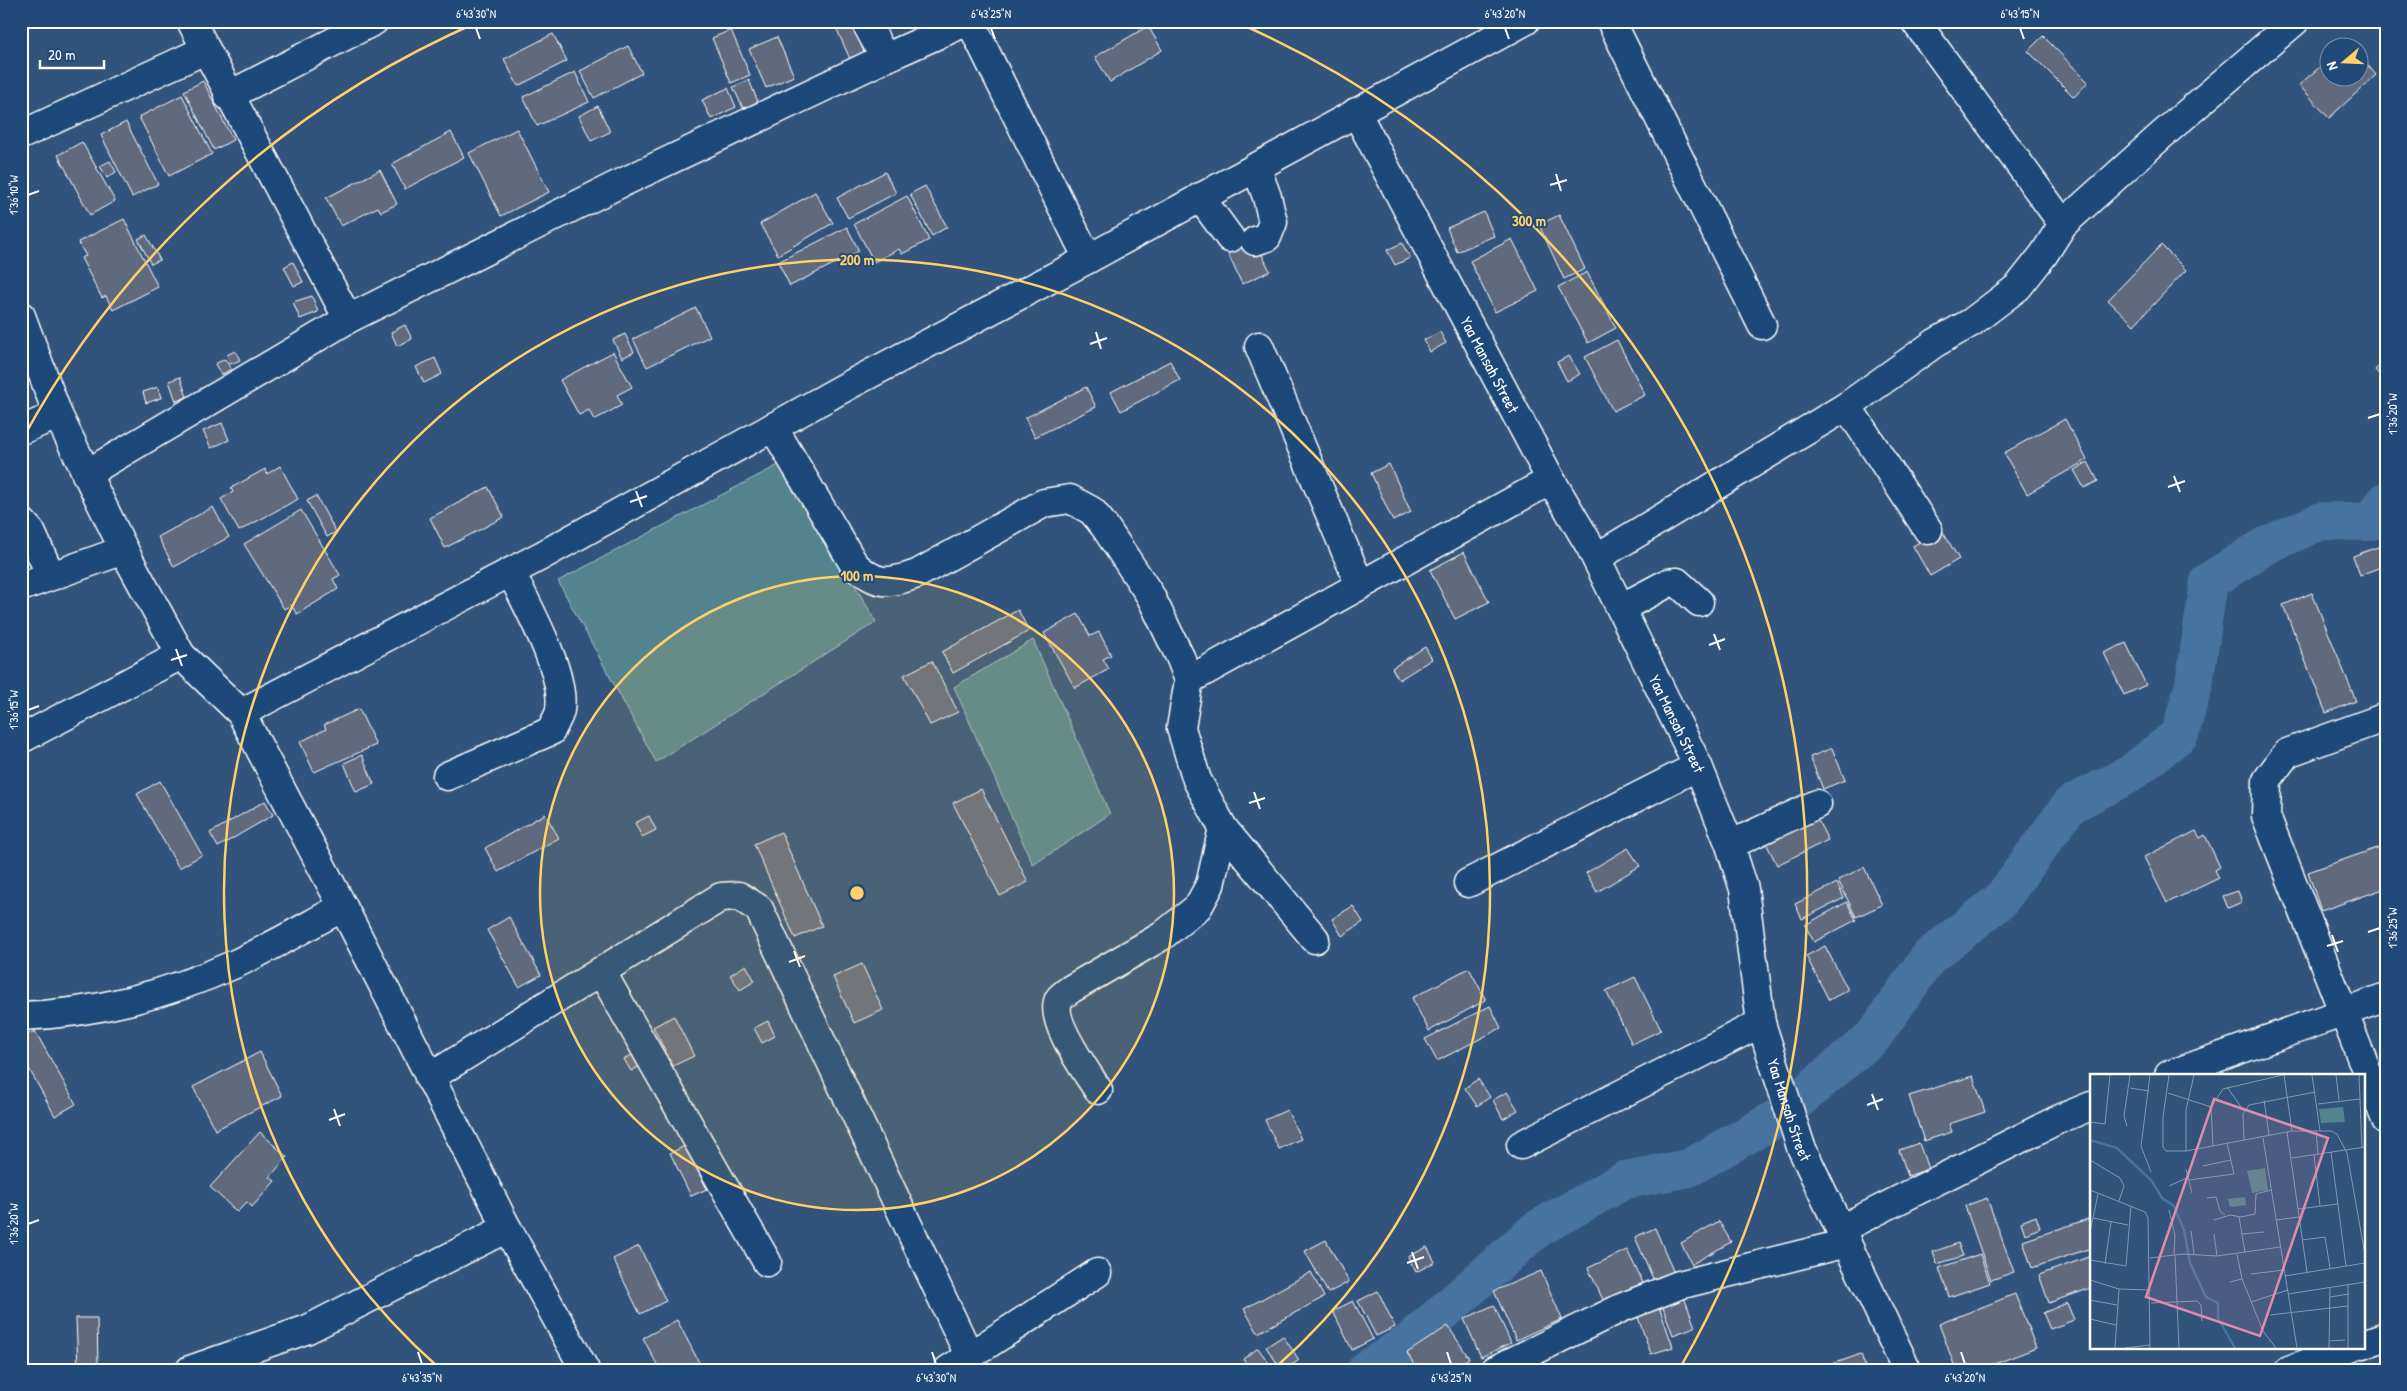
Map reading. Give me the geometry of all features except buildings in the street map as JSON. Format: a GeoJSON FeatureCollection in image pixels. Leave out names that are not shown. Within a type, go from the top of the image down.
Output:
{"type":"FeatureCollection","features":[{"type":"Feature","properties":{"kind":"street"},"geometry":{"type":"LineString","coordinates":[[191,21],[228,96],[348,319]]}},
{"type":"Feature","properties":{"kind":"street"},"geometry":{"type":"LineString","coordinates":[[228,96],[374,21]]}},
{"type":"Feature","properties":{"kind":"street"},"geometry":{"type":"LineString","coordinates":[[865,21],[885,58]]}},
{"type":"Feature","properties":{"kind":"street"},"geometry":{"type":"LineString","coordinates":[[86,474],[348,319],[613,188],[885,58],[969,21],[1088,259]]}},
{"type":"Feature","properties":{"kind":"street"},"geometry":{"type":"LineString","coordinates":[[241,713],[511,572],[773,427],[1088,259],[1525,21]]}},
{"type":"Feature","properties":{"kind":"street"},"geometry":{"type":"LineString","coordinates":[[1611,21],[1762,325]]}},
{"type":"Feature","properties":{"kind":"street"},"geometry":{"type":"LineString","coordinates":[[1915,21],[2063,224]]}},
{"type":"Feature","properties":{"kind":"street"},"geometry":{"type":"LineString","coordinates":[[1596,558],[1847,406],[1935,343],[1972,322],[2018,287],[2044,254],[2063,224],[2163,134],[2295,21]]}},
{"type":"Feature","properties":{"kind":"street"},"geometry":{"type":"LineString","coordinates":[[21,135],[205,50]]}},
{"type":"Feature","properties":{"kind":"street","name":"Yaa Mansah Street"},"geometry":{"type":"LineString","coordinates":[[1356,112],[1551,480],[1596,558],[1698,766],[1730,845],[1744,888],[1761,1023],[1801,1147],[1907,1370]]}},
{"type":"Feature","properties":{"kind":"street"},"geometry":{"type":"LineString","coordinates":[[1200,198],[1242,239],[1267,237],[1273,222],[1256,166]]}},
{"type":"Feature","properties":{"kind":"street"},"geometry":{"type":"LineString","coordinates":[[21,316],[58,415],[124,550],[181,655],[241,713],[343,907],[507,1228],[586,1370]]}},
{"type":"Feature","properties":{"kind":"street"},"geometry":{"type":"LineString","coordinates":[[1259,346],[1360,585]]}},
{"type":"Feature","properties":{"kind":"street"},"geometry":{"type":"LineString","coordinates":[[1847,406],[1928,530]]}},
{"type":"Feature","properties":{"kind":"street"},"geometry":{"type":"LineString","coordinates":[[21,430],[58,415]]}},
{"type":"Feature","properties":{"kind":"street"},"geometry":{"type":"LineString","coordinates":[[773,427],[854,564],[866,575],[876,580],[885,582],[899,580],[917,574],[1044,503],[1070,499],[1092,511],[1150,595],[1181,659],[1189,680],[1181,728],[1197,780],[1223,828],[1315,940]]}},
{"type":"Feature","properties":{"kind":"street"},"geometry":{"type":"LineString","coordinates":[[1189,680],[1551,480]]}},
{"type":"Feature","properties":{"kind":"street"},"geometry":{"type":"LineString","coordinates":[[21,521],[34,539],[51,576]]}},
{"type":"Feature","properties":{"kind":"street"},"geometry":{"type":"LineString","coordinates":[[21,587],[124,550]]}},
{"type":"Feature","properties":{"kind":"street"},"geometry":{"type":"LineString","coordinates":[[447,776],[550,731],[560,710],[559,686],[550,657],[511,572]]}},
{"type":"Feature","properties":{"kind":"street"},"geometry":{"type":"LineString","coordinates":[[1621,608],[1668,583],[1677,582],[1699,602]]}},
{"type":"Feature","properties":{"kind":"street"},"geometry":{"type":"LineString","coordinates":[[21,739],[181,655]]}},
{"type":"Feature","properties":{"kind":"street"},"geometry":{"type":"LineString","coordinates":[[2386,717],[2287,754],[2267,780],[2266,816],[2386,1120]]}},
{"type":"Feature","properties":{"kind":"street"},"geometry":{"type":"LineString","coordinates":[[1468,882],[1698,766]]}},
{"type":"Feature","properties":{"kind":"street"},"geometry":{"type":"LineString","coordinates":[[1730,845],[1816,804]]}},
{"type":"Feature","properties":{"kind":"street"},"geometry":{"type":"LineString","coordinates":[[1098,1090],[1060,1026],[1056,1009],[1059,999],[1071,989],[1162,936],[1198,907],[1210,885],[1223,828]]}},
{"type":"Feature","properties":{"kind":"street"},"geometry":{"type":"LineString","coordinates":[[429,1078],[721,897],[739,896],[759,909],[958,1363],[1097,1273]]}},
{"type":"Feature","properties":{"kind":"street"},"geometry":{"type":"LineString","coordinates":[[21,1016],[57,1015],[167,990],[235,964],[343,907]]}},
{"type":"Feature","properties":{"kind":"street"},"geometry":{"type":"LineString","coordinates":[[601,971],[767,1262]]}},
{"type":"Feature","properties":{"kind":"street"},"geometry":{"type":"LineString","coordinates":[[2172,1074],[2386,996]]}},
{"type":"Feature","properties":{"kind":"street"},"geometry":{"type":"LineString","coordinates":[[1521,1145],[1761,1023]]}},
{"type":"Feature","properties":{"kind":"street"},"geometry":{"type":"LineString","coordinates":[[1495,1370],[1621,1308],[1679,1285],[1844,1236],[2056,1120],[2090,1106]]}},
{"type":"Feature","properties":{"kind":"street"},"geometry":{"type":"LineString","coordinates":[[190,1370],[308,1329],[507,1228]]}},
{"type":"Feature","properties":{"kind":"street"},"geometry":{"type":"LineString","coordinates":[[2364,1344],[2386,1336]]}},
{"type":"Feature","properties":{"kind":"street"},"geometry":{"type":"LineString","coordinates":[[2303,1367],[2350,1348]]}},
{"type":"Feature","properties":{"kind":"green space"},"geometry":{"type":"Polygon","coordinates":[[[784,462],[876,622],[656,762],[558,581],[784,462]]]}},
{"type":"Feature","properties":{"kind":"green space"},"geometry":{"type":"Polygon","coordinates":[[[1033,640],[1110,814],[1033,865],[954,687],[1033,640]]]}},
{"type":"Feature","properties":{"kind":"waterway"},"geometry":{"type":"LineString","coordinates":[[1366,1370],[1409,1342],[1537,1229],[1625,1180],[1689,1168],[1777,1118],[1873,1037],[1929,957],[2000,901],[2070,805],[2130,774],[2180,734],[2194,684],[2209,581],[2267,545],[2321,521],[2369,522],[2386,501]]}}]}
